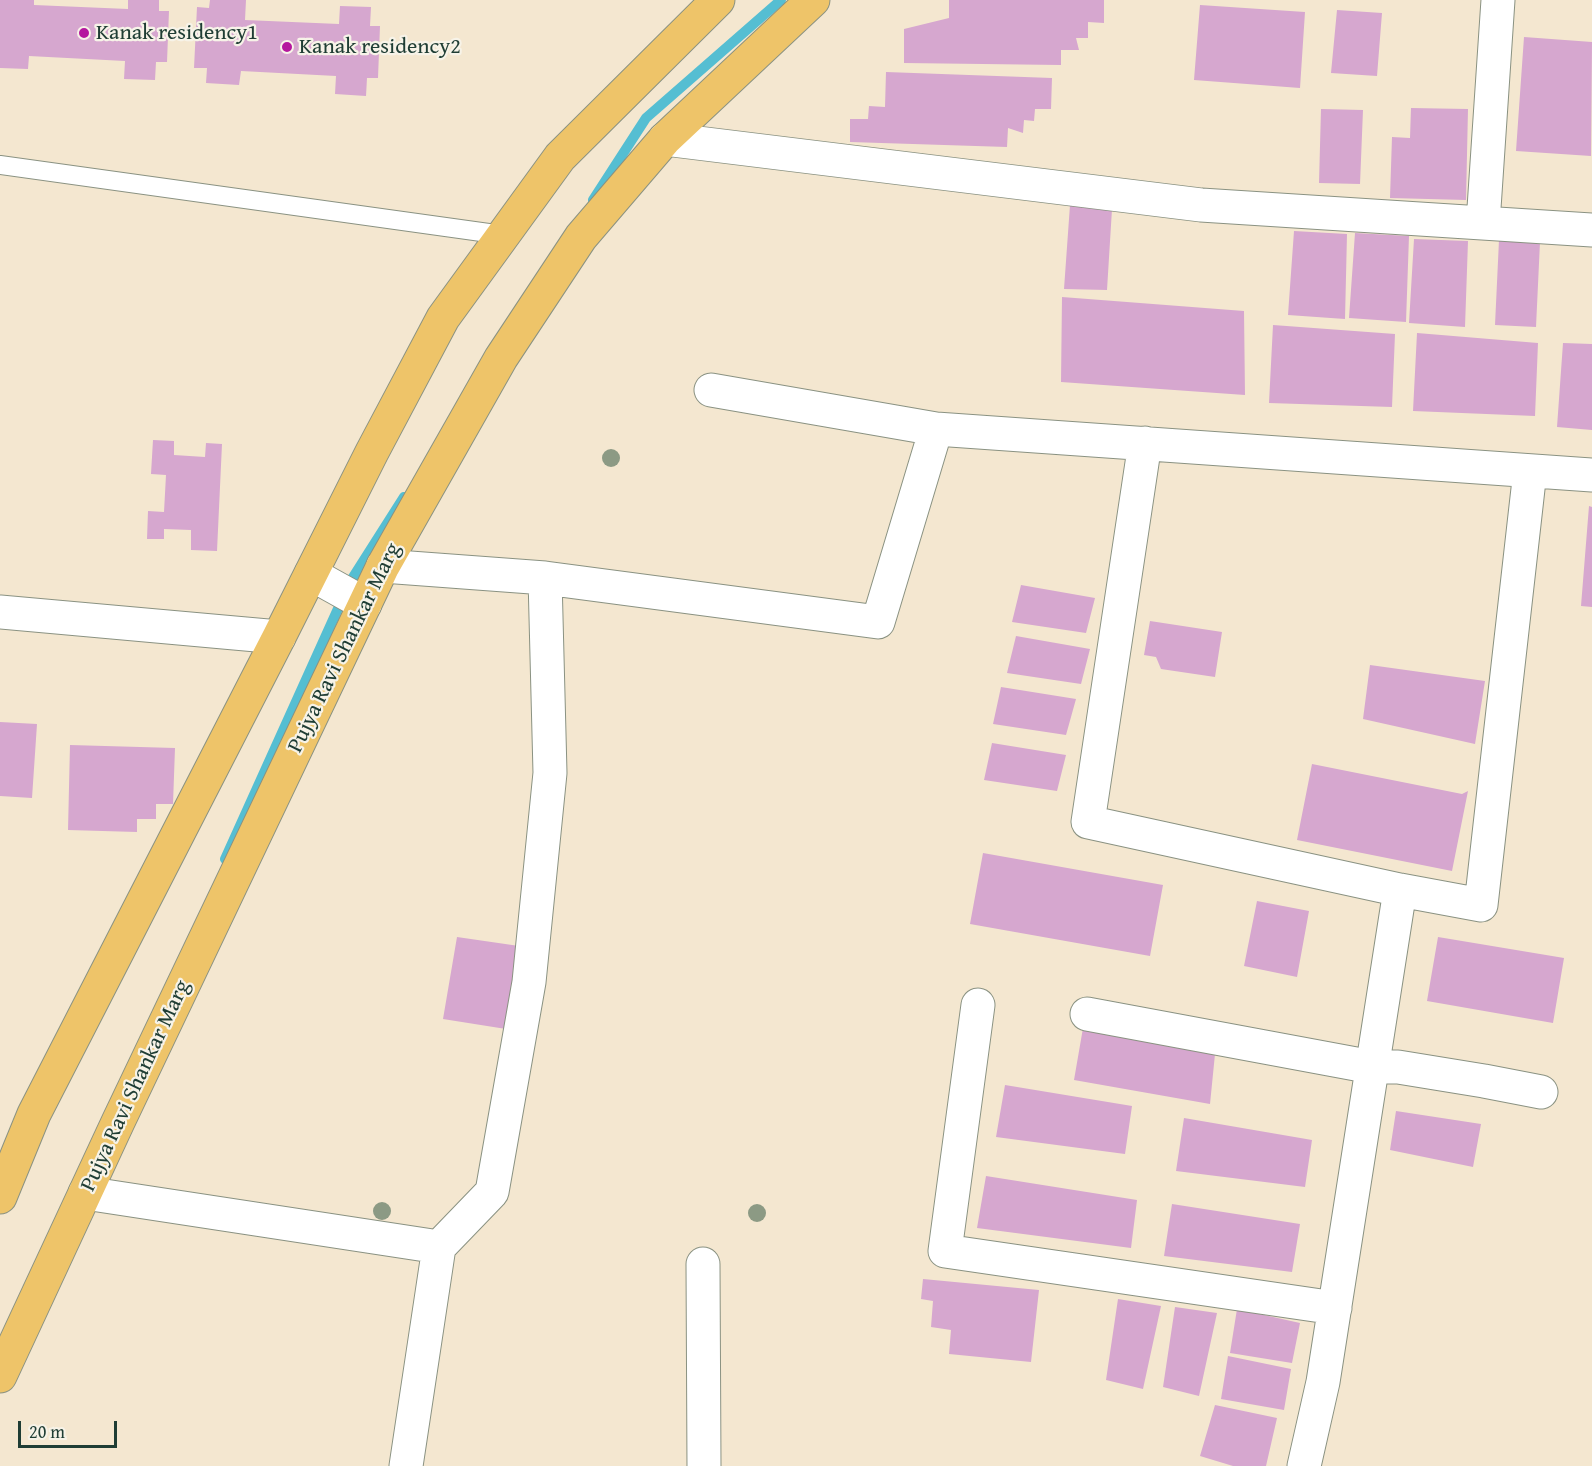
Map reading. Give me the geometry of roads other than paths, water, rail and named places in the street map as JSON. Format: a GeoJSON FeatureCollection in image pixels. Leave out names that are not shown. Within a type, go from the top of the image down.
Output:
{"type":"FeatureCollection","features":[{"type":"Feature","properties":{"kind":"main road"},"geometry":{"type":"LineString","coordinates":[[0,1197],[34,1114],[372,452],[443,318],[560,157],[718,0]]}},
{"type":"Feature","properties":{"kind":"main road","name":"Pujya Ravi Shankar Marg"},"geometry":{"type":"LineString","coordinates":[[0,1376],[382,566],[501,358],[581,237],[665,139],[813,0]]}},
{"type":"Feature","properties":{"kind":"street"},"geometry":{"type":"LineString","coordinates":[[1483,224],[1498,0]]}},
{"type":"Feature","properties":{"kind":"street"},"geometry":{"type":"LineString","coordinates":[[665,139],[1201,206],[1592,230]]}},
{"type":"Feature","properties":{"kind":"street"},"geometry":{"type":"LineString","coordinates":[[711,390],[936,429],[1592,475]]}},
{"type":"Feature","properties":{"kind":"street"},"geometry":{"type":"LineString","coordinates":[[382,566],[545,578],[878,622],[936,429]]}},
{"type":"Feature","properties":{"kind":"street"},"geometry":{"type":"LineString","coordinates":[[1145,443],[1088,822],[1481,906],[1530,471]]}},
{"type":"Feature","properties":{"kind":"street"},"geometry":{"type":"LineString","coordinates":[[311,574],[364,604]]}},
{"type":"Feature","properties":{"kind":"street"},"geometry":{"type":"LineString","coordinates":[[406,1466],[439,1247],[492,1192],[529,982],[550,773],[545,578]]}},
{"type":"Feature","properties":{"kind":"street"},"geometry":{"type":"LineString","coordinates":[[0,612],[279,637]]}},
{"type":"Feature","properties":{"kind":"street"},"geometry":{"type":"LineString","coordinates":[[1304,1466],[1323,1382],[1400,890]]}},
{"type":"Feature","properties":{"kind":"street"},"geometry":{"type":"LineString","coordinates":[[978,1005],[945,1251],[1335,1308]]}},
{"type":"Feature","properties":{"kind":"street"},"geometry":{"type":"LineString","coordinates":[[1087,1014],[1372,1067],[1398,1067],[1541,1092]]}},
{"type":"Feature","properties":{"kind":"street"},"geometry":{"type":"LineString","coordinates":[[85,1193],[439,1247]]}},
{"type":"Feature","properties":{"kind":"street"},"geometry":{"type":"LineString","coordinates":[[703,1264],[704,1466]]}},
{"type":"Feature","properties":{"kind":"lane"},"geometry":{"type":"LineString","coordinates":[[0,165],[504,235]]}},
{"type":"Feature","properties":{"kind":"waterway"},"geometry":{"type":"LineString","coordinates":[[593,200],[646,118],[781,0]]}},
{"type":"Feature","properties":{"kind":"waterway"},"geometry":{"type":"LineString","coordinates":[[225,859],[350,582],[404,497]]}},
{"type":"Feature","properties":{"kind":"place","name":"Kanak residency1"},"geometry":{"type":"Point","coordinates":[84,33]}},
{"type":"Feature","properties":{"kind":"place","name":"Kanak residency2"},"geometry":{"type":"Point","coordinates":[287,47]}}]}
